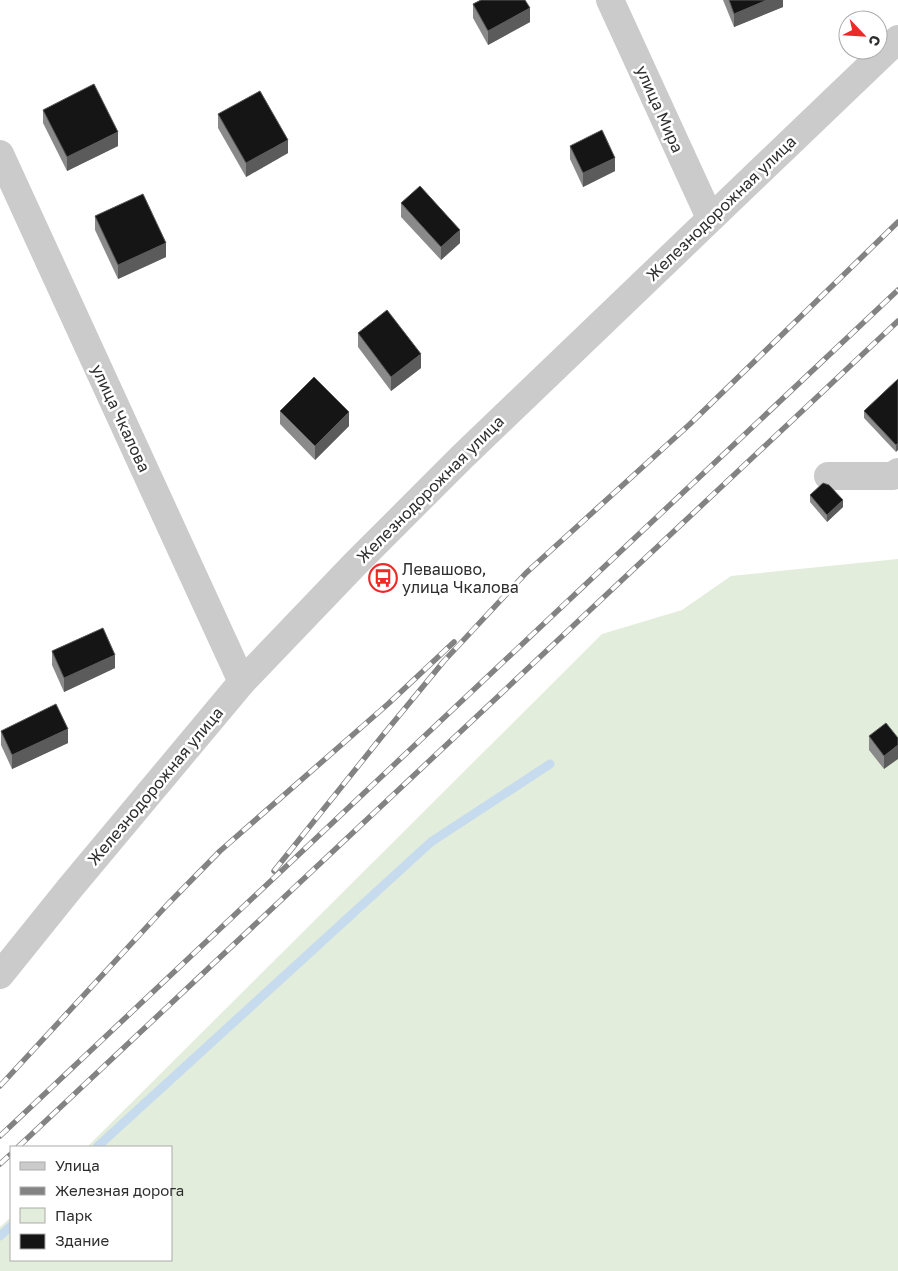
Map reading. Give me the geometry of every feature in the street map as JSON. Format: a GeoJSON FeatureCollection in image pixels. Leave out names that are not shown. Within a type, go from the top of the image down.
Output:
{"type":"FeatureCollection","features":[{"type":"Feature","properties":{"kind":"street","name":"улица Мира"},"geometry":{"type":"LineString","coordinates":[[610,0],[710,218]]}},
{"type":"Feature","properties":{"kind":"street","name":"Железнодорожная улица"},"geometry":{"type":"LineString","coordinates":[[0,975],[242,682],[448,470],[898,39]]}},
{"type":"Feature","properties":{"kind":"street","name":"улица Чкалова"},"geometry":{"type":"LineString","coordinates":[[0,154],[242,682]]}},
{"type":"Feature","properties":{"kind":"street"},"geometry":{"type":"LineString","coordinates":[[828,476],[893,476],[898,472]]}},
{"type":"Feature","properties":{"kind":"green space"},"geometry":{"type":"Polygon","coordinates":[[[898,559],[898,1271],[0,1271],[0,1227],[10,1218],[10,1261],[172,1261],[172,1146],[88,1146],[602,634],[682,610],[731,576],[898,559]]]}},
{"type":"Feature","properties":{"kind":"building"},"geometry":{"type":"Polygon","coordinates":[[[481,0],[525,0],[530,8],[488,31],[473,4],[481,0]]]}},
{"type":"Feature","properties":{"kind":"building"},"geometry":{"type":"Polygon","coordinates":[[[729,0],[767,0],[734,14],[729,0]]]}},
{"type":"Feature","properties":{"kind":"building"},"geometry":{"type":"Polygon","coordinates":[[[94,84],[118,132],[67,157],[43,110],[94,84]]]}},
{"type":"Feature","properties":{"kind":"building"},"geometry":{"type":"Polygon","coordinates":[[[260,91],[288,140],[246,163],[218,114],[260,91]]]}},
{"type":"Feature","properties":{"kind":"building"},"geometry":{"type":"Polygon","coordinates":[[[602,130],[615,158],[583,173],[570,146],[602,130]]]}},
{"type":"Feature","properties":{"kind":"building"},"geometry":{"type":"Polygon","coordinates":[[[420,186],[460,230],[441,247],[401,203],[420,186]]]}},
{"type":"Feature","properties":{"kind":"building"},"geometry":{"type":"Polygon","coordinates":[[[143,194],[166,243],[118,265],[95,216],[143,194]]]}},
{"type":"Feature","properties":{"kind":"building"},"geometry":{"type":"Polygon","coordinates":[[[387,310],[421,354],[391,377],[358,333],[387,310]]]}},
{"type":"Feature","properties":{"kind":"building"},"geometry":{"type":"Polygon","coordinates":[[[314,377],[349,412],[315,446],[280,411],[314,377]]]}},
{"type":"Feature","properties":{"kind":"building"},"geometry":{"type":"Polygon","coordinates":[[[898,379],[898,443],[896,445],[864,411],[898,379]]]}},
{"type":"Feature","properties":{"kind":"building"},"geometry":{"type":"Polygon","coordinates":[[[823,483],[829,485],[843,500],[827,515],[810,495],[823,483]]]}},
{"type":"Feature","properties":{"kind":"building"},"geometry":{"type":"Polygon","coordinates":[[[103,628],[115,655],[64,678],[52,651],[103,628]]]}},
{"type":"Feature","properties":{"kind":"building"},"geometry":{"type":"Polygon","coordinates":[[[56,704],[68,729],[12,755],[1,731],[56,704]]]}},
{"type":"Feature","properties":{"kind":"building"},"geometry":{"type":"Polygon","coordinates":[[[886,723],[898,738],[898,745],[884,756],[869,736],[886,723]]]}},
{"type":"Feature","properties":{"kind":"waterway"},"geometry":{"type":"LineString","coordinates":[[98,1146],[431,842],[550,764]]}},
{"type":"Feature","properties":{"kind":"waterway"},"geometry":{"type":"LineString","coordinates":[[0,1236],[10,1227]]}},
{"type":"Feature","properties":{"kind":"railway"},"geometry":{"type":"LineString","coordinates":[[274,871],[444,661],[526,573],[690,424],[898,222]]}},
{"type":"Feature","properties":{"kind":"railway"},"geometry":{"type":"LineString","coordinates":[[0,1136],[898,290]]}},
{"type":"Feature","properties":{"kind":"railway"},"geometry":{"type":"LineString","coordinates":[[19,1146],[898,321]]}},
{"type":"Feature","properties":{"kind":"railway"},"geometry":{"type":"LineString","coordinates":[[0,1086],[167,905],[220,851],[388,704],[454,642]]}},
{"type":"Feature","properties":{"kind":"railway"},"geometry":{"type":"LineString","coordinates":[[0,1164],[10,1155]]}},
{"type":"Feature","properties":{"kind":"place","name":"Левашово, улица Чкалова"},"geometry":{"type":"Point","coordinates":[383,578]}}]}
